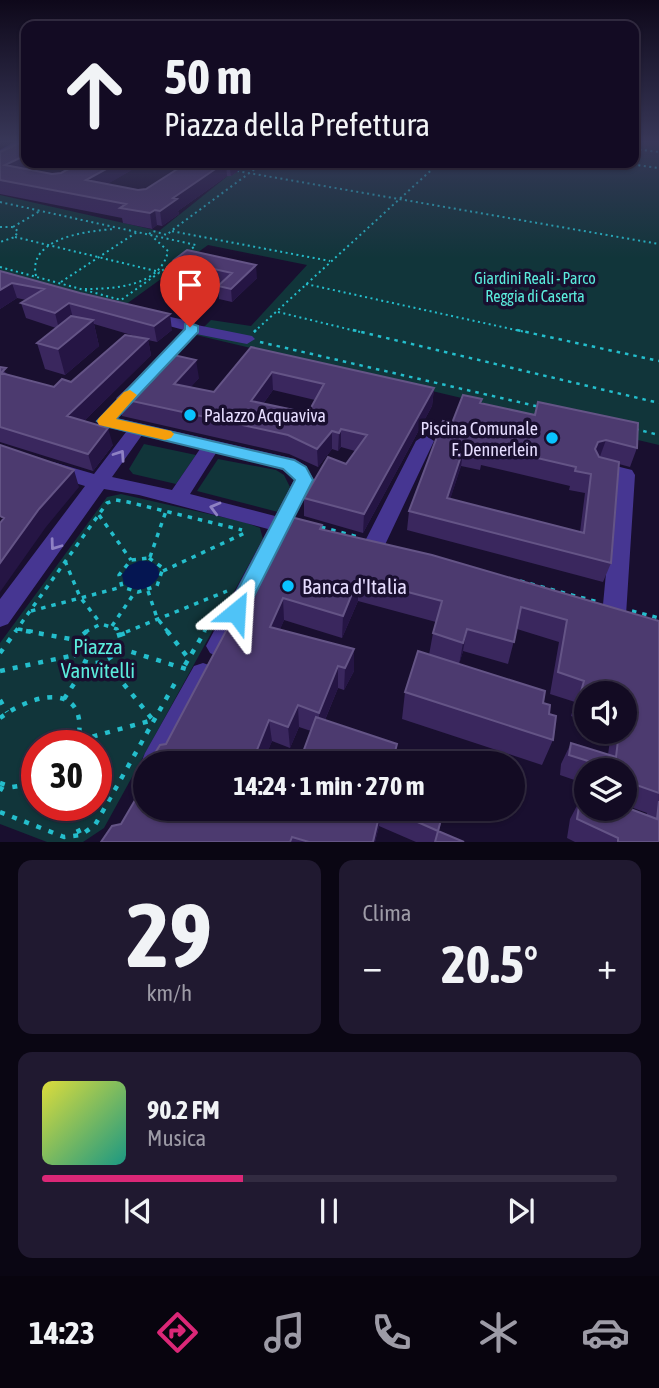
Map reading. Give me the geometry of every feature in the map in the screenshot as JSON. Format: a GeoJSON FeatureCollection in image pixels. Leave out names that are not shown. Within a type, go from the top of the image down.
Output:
{"type":"FeatureCollection","features":[{"type":"Feature","properties":{"kind":"street"},"geometry":{"type":"LineString","coordinates":[[130,312],[184,324],[193,329],[247,339]]}},
{"type":"Feature","properties":{"kind":"street"},"geometry":{"type":"LineString","coordinates":[[161,751],[304,480],[299,471],[288,464],[105,421],[193,329]]}},
{"type":"Feature","properties":{"kind":"street"},"geometry":{"type":"LineString","coordinates":[[9,623],[138,428]]}},
{"type":"Feature","properties":{"kind":"street"},"geometry":{"type":"LineString","coordinates":[[372,549],[425,441]]}},
{"type":"Feature","properties":{"kind":"street"},"geometry":{"type":"LineString","coordinates":[[171,504],[212,444]]}},
{"type":"Feature","properties":{"kind":"street"},"geometry":{"type":"LineString","coordinates":[[33,461],[99,485],[171,504],[320,535]]}},
{"type":"Feature","properties":{"kind":"street"},"geometry":{"type":"LineString","coordinates":[[600,469],[625,475],[614,615]]}},
{"type":"Feature","properties":{"kind":"street"},"geometry":{"type":"LineString","coordinates":[[346,542],[398,556]]}},
{"type":"Feature","properties":{"kind":"street"},"geometry":{"type":"LineString","coordinates":[[587,607],[636,621]]}},
{"type":"Feature","properties":{"kind":"path"},"geometry":{"type":"LineString","coordinates":[[148,235],[153,232],[167,234],[239,180]]}},
{"type":"Feature","properties":{"kind":"path"},"geometry":{"type":"LineString","coordinates":[[291,180],[659,244]]}},
{"type":"Feature","properties":{"kind":"path"},"geometry":{"type":"LineString","coordinates":[[247,339],[420,180]]}},
{"type":"Feature","properties":{"kind":"path"},"geometry":{"type":"LineString","coordinates":[[0,202],[196,245],[187,252]]}},
{"type":"Feature","properties":{"kind":"path"},"geometry":{"type":"LineString","coordinates":[[0,227],[12,227],[40,211]]}},
{"type":"Feature","properties":{"kind":"path"},"geometry":{"type":"LineString","coordinates":[[12,227],[18,231],[15,237]]}},
{"type":"Feature","properties":{"kind":"path"},"geometry":{"type":"LineString","coordinates":[[37,277],[33,264],[50,245],[83,233],[121,229]]}},
{"type":"Feature","properties":{"kind":"path"},"geometry":{"type":"LineString","coordinates":[[171,231],[330,261]]}},
{"type":"Feature","properties":{"kind":"path"},"geometry":{"type":"LineString","coordinates":[[60,283],[137,232]]}},
{"type":"Feature","properties":{"kind":"path"},"geometry":{"type":"LineString","coordinates":[[76,288],[97,289],[125,285],[159,272],[168,251],[164,245],[148,235]]}},
{"type":"Feature","properties":{"kind":"path"},"geometry":{"type":"LineString","coordinates":[[0,242],[15,237],[159,272]]}},
{"type":"Feature","properties":{"kind":"path"},"geometry":{"type":"LineString","coordinates":[[0,267],[121,300],[178,259]]}},
{"type":"Feature","properties":{"kind":"path"},"geometry":{"type":"LineString","coordinates":[[306,284],[659,360]]}},
{"type":"Feature","properties":{"kind":"path"},"geometry":{"type":"LineString","coordinates":[[276,311],[659,403]]}},
{"type":"Feature","properties":{"kind":"path"},"geometry":{"type":"LineString","coordinates":[[247,339],[549,409]]}},
{"type":"Feature","properties":{"kind":"path"},"geometry":{"type":"LineString","coordinates":[[628,427],[659,435]]}},
{"type":"Feature","properties":{"kind":"path"},"geometry":{"type":"LineString","coordinates":[[29,611],[107,503],[116,500],[171,504],[254,537]]}},
{"type":"Feature","properties":{"kind":"path"},"geometry":{"type":"LineString","coordinates":[[150,557],[171,504]]}},
{"type":"Feature","properties":{"kind":"path"},"geometry":{"type":"LineString","coordinates":[[99,515],[131,560]]}},
{"type":"Feature","properties":{"kind":"path"},"geometry":{"type":"LineString","coordinates":[[0,653],[9,623],[29,611],[122,587],[135,592],[148,591],[157,586],[163,570],[247,532]]}},
{"type":"Feature","properties":{"kind":"path"},"geometry":{"type":"LineString","coordinates":[[122,587],[119,575],[131,560],[150,557],[158,561],[163,570]]}},
{"type":"Feature","properties":{"kind":"path"},"geometry":{"type":"LineString","coordinates":[[65,561],[80,597],[101,624]]}},
{"type":"Feature","properties":{"kind":"path"},"geometry":{"type":"LineString","coordinates":[[221,603],[233,582]]}},
{"type":"Feature","properties":{"kind":"path"},"geometry":{"type":"LineString","coordinates":[[148,591],[157,618],[189,659]]}},
{"type":"Feature","properties":{"kind":"path"},"geometry":{"type":"LineString","coordinates":[[120,635],[227,591]]}},
{"type":"Feature","properties":{"kind":"path"},"geometry":{"type":"LineString","coordinates":[[112,626],[135,592]]}},
{"type":"Feature","properties":{"kind":"path"},"geometry":{"type":"LineString","coordinates":[[0,812],[64,837],[81,835],[95,825],[214,614]]}},
{"type":"Feature","properties":{"kind":"path"},"geometry":{"type":"LineString","coordinates":[[9,623],[76,640]]}},
{"type":"Feature","properties":{"kind":"path"},"geometry":{"type":"LineString","coordinates":[[0,671],[75,655],[87,664],[105,662],[119,648],[120,635],[112,626],[101,624],[91,627],[76,640],[75,655]]}},
{"type":"Feature","properties":{"kind":"path"},"geometry":{"type":"LineString","coordinates":[[119,648],[183,669]]}},
{"type":"Feature","properties":{"kind":"path"},"geometry":{"type":"LineString","coordinates":[[105,662],[153,720]]}},
{"type":"Feature","properties":{"kind":"path"},"geometry":{"type":"LineString","coordinates":[[64,699],[87,664]]}},
{"type":"Feature","properties":{"kind":"path"},"geometry":{"type":"LineString","coordinates":[[0,718],[36,697],[47,696],[64,699],[76,709],[80,717],[79,730]]}},
{"type":"Feature","properties":{"kind":"path"},"geometry":{"type":"LineString","coordinates":[[0,700],[7,712]]}},
{"type":"Feature","properties":{"kind":"path"},"geometry":{"type":"LineString","coordinates":[[112,733],[153,720]]}},
{"type":"Feature","properties":{"kind":"path"},"geometry":{"type":"LineString","coordinates":[[0,791],[2,783],[12,787],[21,786]]}},
{"type":"Feature","properties":{"kind":"path"},"geometry":{"type":"LineString","coordinates":[[74,821],[81,835]]}},
{"type":"Feature","properties":{"kind":"green space","name":"Giardini Reali - Parco Reggia di Caserta"},"geometry":{"type":"Polygon","coordinates":[[[222,180],[659,180],[659,445],[196,335],[211,320],[251,326],[307,265],[208,245],[125,305],[0,271],[0,195],[159,231],[222,180]]]}},
{"type":"Feature","properties":{"kind":"green space"},"geometry":{"type":"Polygon","coordinates":[[[144,444],[196,455],[176,484],[133,474],[129,469],[144,444]]]}},
{"type":"Feature","properties":{"kind":"green space"},"geometry":{"type":"Polygon","coordinates":[[[218,459],[276,470],[284,475],[290,487],[278,512],[197,491],[218,459]]]}},
{"type":"Feature","properties":{"kind":"green space","name":"Piazza Vanvitelli"},"geometry":{"type":"Polygon","coordinates":[[[121,494],[260,528],[263,539],[146,751],[133,751],[133,775],[112,813],[112,730],[21,730],[21,821],[108,821],[104,828],[83,842],[47,842],[0,824],[0,643],[107,497],[121,494]]]}},
{"type":"Feature","properties":{"kind":"shaded area"},"geometry":{"type":"Polygon","coordinates":[[[139,561],[154,563],[159,576],[152,585],[138,590],[124,584],[122,575],[128,566],[139,561]]]}},
{"type":"Feature","properties":{"kind":"building"},"geometry":{"type":"Polygon","coordinates":[[[2,180],[88,180],[138,190],[146,189],[160,180],[199,180],[173,198],[177,199],[160,211],[150,213],[120,208],[126,204],[2,180]]]}},
{"type":"Feature","properties":{"kind":"building"},"geometry":{"type":"Polygon","coordinates":[[[187,250],[256,265],[231,289],[218,286],[232,273],[174,260],[187,250]]]}},
{"type":"Feature","properties":{"kind":"building"},"geometry":{"type":"Polygon","coordinates":[[[0,271],[170,314],[154,326],[69,303],[55,313],[21,303],[44,289],[12,283],[0,290],[0,271]]]}},
{"type":"Feature","properties":{"kind":"building"},"geometry":{"type":"Polygon","coordinates":[[[71,316],[93,320],[58,349],[37,343],[71,316]]]}},
{"type":"Feature","properties":{"kind":"building"},"geometry":{"type":"Polygon","coordinates":[[[125,335],[148,339],[67,416],[108,428],[88,454],[0,427],[0,367],[6,368],[1,373],[54,387],[62,379],[71,382],[125,335]]]}},
{"type":"Feature","properties":{"kind":"building"},"geometry":{"type":"Polygon","coordinates":[[[251,347],[434,388],[364,514],[304,498],[328,457],[346,464],[367,435],[341,429],[339,433],[332,431],[317,449],[288,435],[118,398],[165,353],[196,360],[174,384],[214,392],[251,347]],[[272,372],[251,401],[308,413],[324,384],[272,372]]]}},
{"type":"Feature","properties":{"kind":"building"},"geometry":{"type":"Polygon","coordinates":[[[463,395],[482,399],[480,403],[535,415],[538,402],[638,423],[637,448],[606,440],[598,442],[595,449],[599,457],[619,462],[611,563],[409,511],[443,421],[452,423],[463,395]],[[485,446],[483,451],[464,447],[447,498],[584,533],[591,474],[575,471],[576,467],[485,446]]]}},
{"type":"Feature","properties":{"kind":"building"},"geometry":{"type":"Polygon","coordinates":[[[0,445],[74,470],[39,509],[0,563],[0,523],[4,518],[0,516],[0,445]]]}},
{"type":"Feature","properties":{"kind":"building"},"geometry":{"type":"Polygon","coordinates":[[[287,516],[322,525],[320,529],[432,555],[659,621],[659,793],[637,785],[637,758],[578,758],[569,755],[571,743],[616,757],[618,744],[637,744],[637,681],[584,681],[558,672],[567,620],[521,607],[514,642],[467,629],[463,643],[433,633],[442,601],[358,579],[343,616],[283,598],[270,627],[354,649],[345,668],[338,666],[319,713],[298,705],[288,727],[269,720],[257,751],[156,751],[160,745],[166,744],[287,516]]]}},
{"type":"Feature","properties":{"kind":"building"},"geometry":{"type":"Polygon","coordinates":[[[418,651],[545,691],[543,703],[550,705],[549,714],[556,716],[553,740],[405,692],[418,651]]]}},
{"type":"Feature","properties":{"kind":"building"},"geometry":{"type":"Polygon","coordinates":[[[316,717],[397,744],[395,751],[303,751],[316,717]]]}},
{"type":"Feature","properties":{"kind":"building"},"geometry":{"type":"Polygon","coordinates":[[[659,801],[659,842],[618,842],[618,838],[581,821],[637,821],[637,812],[657,819],[659,801]]]}},
{"type":"Feature","properties":{"kind":"building"},"geometry":{"type":"Polygon","coordinates":[[[133,804],[133,821],[378,821],[373,842],[309,842],[292,837],[290,842],[101,842],[112,826],[121,824],[133,804]]]}},
{"type":"Feature","properties":{"kind":"building"},"geometry":{"type":"Polygon","coordinates":[[[415,821],[441,821],[438,831],[415,821]]]}},
{"type":"Feature","properties":{"kind":"building"},"geometry":{"type":"Polygon","coordinates":[[[438,831],[464,842],[435,842],[438,831]]]}},
{"type":"Feature","properties":{"kind":"slow traffic"},"geometry":{"type":"LineString","coordinates":[[130,395],[105,421],[165,434]]}},
{"type":"Feature","properties":{"kind":"place","name":"Palazzo Acquaviva"},"geometry":{"type":"Point","coordinates":[190,415]}},
{"type":"Feature","properties":{"kind":"place","name":"Piscina Comunale F. Dennerlein"},"geometry":{"type":"Point","coordinates":[552,438]}},
{"type":"Feature","properties":{"kind":"place","name":"Banca d'Italia"},"geometry":{"type":"Point","coordinates":[288,586]}},
{"type":"Feature","properties":{"kind":"route"},"geometry":{"type":"LineString","coordinates":[[190,327],[193,329],[105,421],[212,444],[288,464],[299,471],[304,480],[236,612]]}}]}
